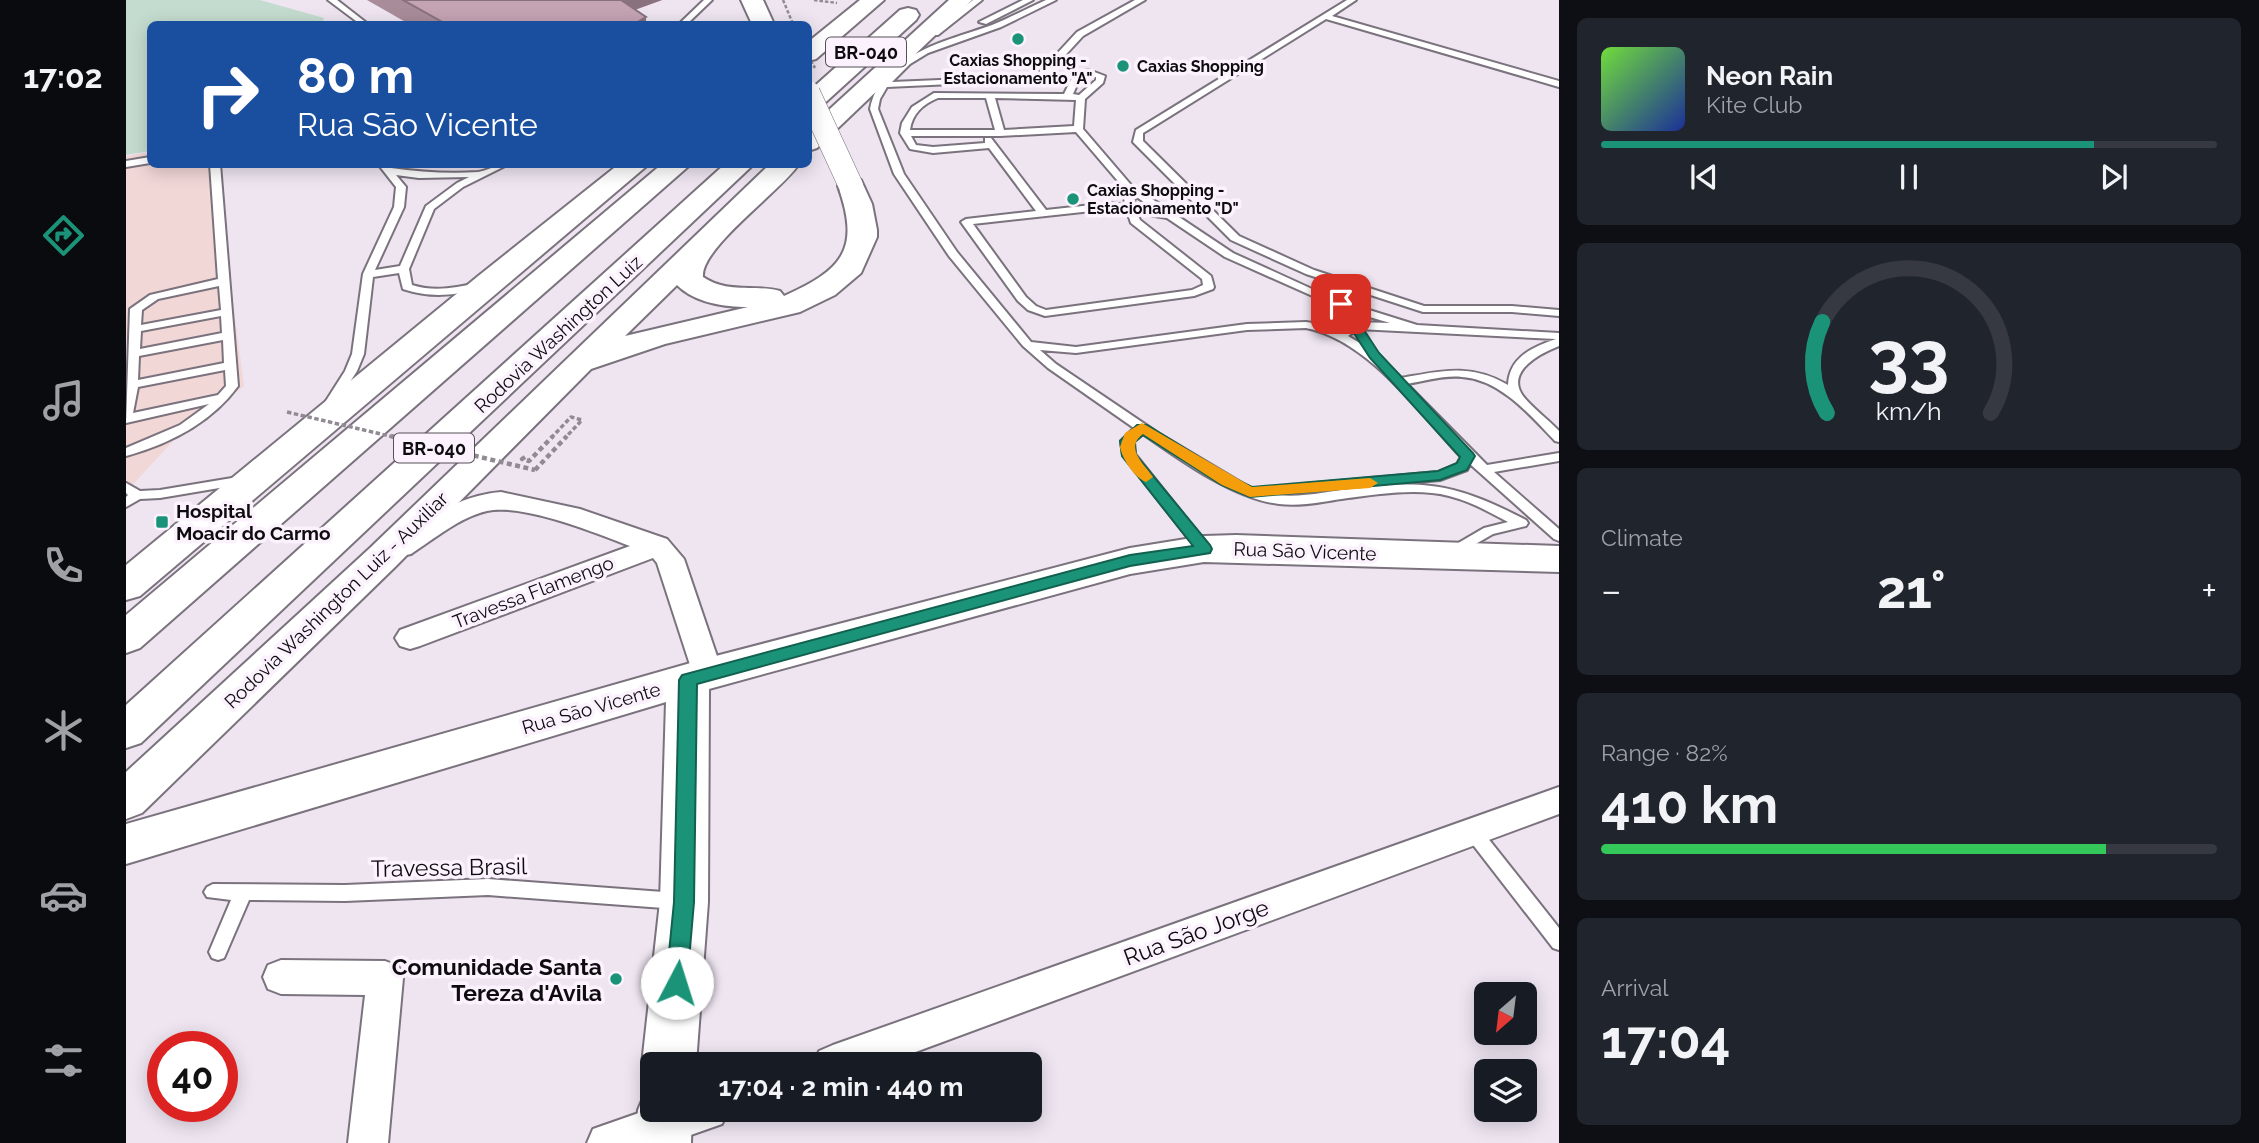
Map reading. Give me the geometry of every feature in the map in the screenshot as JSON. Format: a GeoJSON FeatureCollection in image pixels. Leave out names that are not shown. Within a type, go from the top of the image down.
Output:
{"type":"FeatureCollection","features":[{"type":"Feature","properties":{"kind":"main road"},"geometry":{"type":"LineString","coordinates":[[752,0],[762,21]]}},
{"type":"Feature","properties":{"kind":"main road","name":"BR-040"},"geometry":{"type":"LineString","coordinates":[[812,51],[873,0]]}},
{"type":"Feature","properties":{"kind":"main road","name":"BR-040"},"geometry":{"type":"LineString","coordinates":[[812,101],[926,0]]}},
{"type":"Feature","properties":{"kind":"main road"},"geometry":{"type":"LineString","coordinates":[[812,140],[902,72],[961,0]]}},
{"type":"Feature","properties":{"kind":"main road"},"geometry":{"type":"LineString","coordinates":[[812,24],[840,1]]}},
{"type":"Feature","properties":{"kind":"main road"},"geometry":{"type":"LineString","coordinates":[[708,240],[688,271],[689,281],[696,287],[719,296],[745,299],[790,291],[811,281],[832,265],[844,248],[849,232],[845,188],[812,103]]}},
{"type":"Feature","properties":{"kind":"main road"},"geometry":{"type":"LineString","coordinates":[[546,394],[603,353],[650,338],[769,312],[823,291],[839,279],[852,265],[860,248],[863,217],[812,129]]}},
{"type":"Feature","properties":{"kind":"main road"},"geometry":{"type":"LineString","coordinates":[[126,586],[252,479],[304,424],[488,283],[631,168]]}},
{"type":"Feature","properties":{"kind":"main road","name":"BR-040"},"geometry":{"type":"LineString","coordinates":[[126,638],[673,168]]}},
{"type":"Feature","properties":{"kind":"main road","name":"Rodovia Washington Luiz"},"geometry":{"type":"LineString","coordinates":[[126,731],[737,168]]}},
{"type":"Feature","properties":{"kind":"main road","name":"Rodovia Washington Luiz - Auxiliar"},"geometry":{"type":"LineString","coordinates":[[126,800],[383,557],[546,394],[782,168]]}},
{"type":"Feature","properties":{"kind":"main road"},"geometry":{"type":"LineString","coordinates":[[126,632],[238,521],[304,424]]}},
{"type":"Feature","properties":{"kind":"main road","name":"Rua Sāo Vicente"},"geometry":{"type":"LineString","coordinates":[[126,844],[698,677],[1130,561],[1205,549],[1236,548],[1448,555],[1554,536]]}},
{"type":"Feature","properties":{"kind":"main road"},"geometry":{"type":"LineString","coordinates":[[670,1052],[684,902],[698,677]]}},
{"type":"Feature","properties":{"kind":"street"},"geometry":{"type":"LineString","coordinates":[[383,557],[472,506],[490,501],[518,502],[657,546],[670,559],[698,677]]}},
{"type":"Feature","properties":{"kind":"street","name":"Travessa Flamengo"},"geometry":{"type":"LineString","coordinates":[[410,638],[657,546]]}},
{"type":"Feature","properties":{"kind":"street","name":"Rua São Jorge"},"geometry":{"type":"LineString","coordinates":[[866,1052],[1559,800]]}},
{"type":"Feature","properties":{"kind":"street"},"geometry":{"type":"LineString","coordinates":[[281,976],[385,978],[368,1143]]}},
{"type":"Feature","properties":{"kind":"street"},"geometry":{"type":"LineString","coordinates":[[607,1143],[675,1122]]}},
{"type":"Feature","properties":{"kind":"lane"},"geometry":{"type":"LineString","coordinates":[[332,0],[361,21]]}},
{"type":"Feature","properties":{"kind":"lane"},"geometry":{"type":"LineString","coordinates":[[687,21],[708,0]]}},
{"type":"Feature","properties":{"kind":"lane"},"geometry":{"type":"LineString","coordinates":[[978,0],[876,99],[874,109],[899,174],[953,254],[1027,344],[1142,428],[1228,482],[1250,492],[1298,502],[1453,472],[1462,467],[1468,456]]}},
{"type":"Feature","properties":{"kind":"lane"},"geometry":{"type":"LineString","coordinates":[[902,72],[937,44],[1029,0]]}},
{"type":"Feature","properties":{"kind":"lane"},"geometry":{"type":"LineString","coordinates":[[937,44],[998,25],[1052,0]]}},
{"type":"Feature","properties":{"kind":"lane"},"geometry":{"type":"LineString","coordinates":[[902,72],[932,81],[1035,78],[1044,73],[1080,34],[1141,0]]}},
{"type":"Feature","properties":{"kind":"lane"},"geometry":{"type":"LineString","coordinates":[[1352,0],[1145,128],[1139,132],[1138,142],[1235,237],[1310,272],[1423,309],[1512,309],[1559,313]]}},
{"type":"Feature","properties":{"kind":"lane"},"geometry":{"type":"LineString","coordinates":[[1326,17],[1559,84]]}},
{"type":"Feature","properties":{"kind":"lane"},"geometry":{"type":"LineString","coordinates":[[902,72],[932,81]]}},
{"type":"Feature","properties":{"kind":"lane"},"geometry":{"type":"LineString","coordinates":[[1068,95],[1077,76],[1089,73],[1101,76],[1100,81],[1081,98],[1078,129],[1128,187],[1208,242],[1246,265],[1341,304],[1413,327]]}},
{"type":"Feature","properties":{"kind":"lane"},"geometry":{"type":"LineString","coordinates":[[992,145],[923,150],[913,147],[905,133],[908,116],[930,97],[947,94],[1068,95],[1081,98]]}},
{"type":"Feature","properties":{"kind":"lane"},"geometry":{"type":"LineString","coordinates":[[990,96],[1000,133]]}},
{"type":"Feature","properties":{"kind":"lane"},"geometry":{"type":"LineString","coordinates":[[905,133],[1000,133],[1078,129]]}},
{"type":"Feature","properties":{"kind":"lane"},"geometry":{"type":"LineString","coordinates":[[983,133],[1042,212]]}},
{"type":"Feature","properties":{"kind":"lane"},"geometry":{"type":"LineString","coordinates":[[126,164],[147,160]]}},
{"type":"Feature","properties":{"kind":"lane"},"geometry":{"type":"LineString","coordinates":[[126,452],[180,432],[223,398],[232,386],[215,168]]}},
{"type":"Feature","properties":{"kind":"lane"},"geometry":{"type":"LineString","coordinates":[[386,168],[419,175],[486,173]]}},
{"type":"Feature","properties":{"kind":"lane"},"geometry":{"type":"LineString","coordinates":[[304,424],[351,371],[358,354],[368,274],[399,207],[401,187],[386,168]]}},
{"type":"Feature","properties":{"kind":"lane"},"geometry":{"type":"LineString","coordinates":[[488,283],[445,295],[423,293],[407,287],[404,269],[430,208],[444,195],[497,168]]}},
{"type":"Feature","properties":{"kind":"lane"},"geometry":{"type":"LineString","coordinates":[[1128,187],[1130,207],[1135,221],[1207,278],[1209,287],[1194,293],[1054,313],[1032,308],[966,222],[1090,207],[1130,207],[1170,215]]}},
{"type":"Feature","properties":{"kind":"lane"},"geometry":{"type":"LineString","coordinates":[[368,274],[404,269]]}},
{"type":"Feature","properties":{"kind":"lane"},"geometry":{"type":"LineString","coordinates":[[223,398],[126,418],[132,385],[136,309],[154,297],[225,281]]}},
{"type":"Feature","properties":{"kind":"lane"},"geometry":{"type":"LineString","coordinates":[[1341,304],[1374,356],[1468,456],[1554,536]]}},
{"type":"Feature","properties":{"kind":"lane"},"geometry":{"type":"LineString","coordinates":[[1328,329],[1339,320],[1341,304]]}},
{"type":"Feature","properties":{"kind":"lane"},"geometry":{"type":"LineString","coordinates":[[135,329],[227,312]]}},
{"type":"Feature","properties":{"kind":"lane"},"geometry":{"type":"LineString","coordinates":[[1027,344],[1054,350],[1076,350],[1247,327],[1306,325],[1342,335],[1374,356]]}},
{"type":"Feature","properties":{"kind":"lane"},"geometry":{"type":"LineString","coordinates":[[1342,335],[1355,325],[1559,336]]}},
{"type":"Feature","properties":{"kind":"lane"},"geometry":{"type":"LineString","coordinates":[[134,354],[229,335]]}},
{"type":"Feature","properties":{"kind":"lane"},"geometry":{"type":"LineString","coordinates":[[1517,398],[1513,381],[1520,363],[1536,351],[1559,342]]}},
{"type":"Feature","properties":{"kind":"lane"},"geometry":{"type":"LineString","coordinates":[[1065,374],[1066,366],[1076,350]]}},
{"type":"Feature","properties":{"kind":"lane"},"geometry":{"type":"LineString","coordinates":[[132,385],[231,365]]}},
{"type":"Feature","properties":{"kind":"lane"},"geometry":{"type":"LineString","coordinates":[[1399,382],[1457,373],[1470,374],[1502,385],[1559,438]]}},
{"type":"Feature","properties":{"kind":"lane"},"geometry":{"type":"LineString","coordinates":[[1142,428],[1127,441],[1129,456],[1205,549]]}},
{"type":"Feature","properties":{"kind":"lane"},"geometry":{"type":"LineString","coordinates":[[1484,470],[1559,457]]}},
{"type":"Feature","properties":{"kind":"lane"},"geometry":{"type":"LineString","coordinates":[[130,495],[160,494],[252,479]]}},
{"type":"Feature","properties":{"kind":"lane"},"geometry":{"type":"LineString","coordinates":[[1388,486],[1447,491],[1484,504],[1521,523],[1559,536]]}},
{"type":"Feature","properties":{"kind":"lane"},"geometry":{"type":"LineString","coordinates":[[1448,555],[1489,531],[1521,523]]}},
{"type":"Feature","properties":{"kind":"lane"},"geometry":{"type":"LineString","coordinates":[[1473,832],[1559,942]]}},
{"type":"Feature","properties":{"kind":"lane","name":"Travessa Brasil"},"geometry":{"type":"LineString","coordinates":[[213,892],[345,893],[488,887],[684,902]]}},
{"type":"Feature","properties":{"kind":"lane"},"geometry":{"type":"LineString","coordinates":[[218,952],[243,892]]}},
{"type":"Feature","properties":{"kind":"path"},"geometry":{"type":"LineString","coordinates":[[776,11],[783,0]]}},
{"type":"Feature","properties":{"kind":"path"},"geometry":{"type":"LineString","coordinates":[[814,0],[840,1]]}},
{"type":"Feature","properties":{"kind":"path"},"geometry":{"type":"LineString","coordinates":[[304,424],[535,470],[582,420],[571,416],[529,461],[522,459],[564,416],[546,394]]}},
{"type":"Feature","properties":{"kind":"shaded area"},"geometry":{"type":"Polygon","coordinates":[[[147,152],[147,168],[215,168],[244,386],[174,440],[126,492],[126,156],[147,152]]]}},
{"type":"Feature","properties":{"kind":"green space"},"geometry":{"type":"Polygon","coordinates":[[[126,0],[260,0],[324,18],[323,21],[147,21],[147,152],[126,155],[126,0]]]}},
{"type":"Feature","properties":{"kind":"building"},"geometry":{"type":"Polygon","coordinates":[[[403,0],[621,0],[646,17],[639,21],[441,21],[403,0]]]}},
{"type":"Feature","properties":{"kind":"slow traffic"},"geometry":{"type":"LineString","coordinates":[[1146,477],[1129,456],[1127,447],[1130,437],[1142,428],[1228,482],[1250,492],[1370,483]]}},
{"type":"Feature","properties":{"kind":"place","name":"Caxias Shopping - Estacionamento \"A\""},"geometry":{"type":"Point","coordinates":[1018,39]}},
{"type":"Feature","properties":{"kind":"place","name":"Caxias Shopping"},"geometry":{"type":"Point","coordinates":[1123,66]}},
{"type":"Feature","properties":{"kind":"place","name":"Caxias Shopping - Estacionamento \"D\""},"geometry":{"type":"Point","coordinates":[1073,199]}},
{"type":"Feature","properties":{"kind":"place","name":"Hospital Moacir do Carmo"},"geometry":{"type":"Point","coordinates":[162,522]}},
{"type":"Feature","properties":{"kind":"place","name":"Comunidade Santa Tereza d'Avila"},"geometry":{"type":"Point","coordinates":[616,979]}},
{"type":"Feature","properties":{"kind":"route"},"geometry":{"type":"LineString","coordinates":[[677,983],[684,902],[688,680],[1130,561],[1205,549],[1129,456],[1127,441],[1142,428],[1228,482],[1250,492],[1440,475],[1462,467],[1468,456],[1374,356],[1341,304]]}}]}
